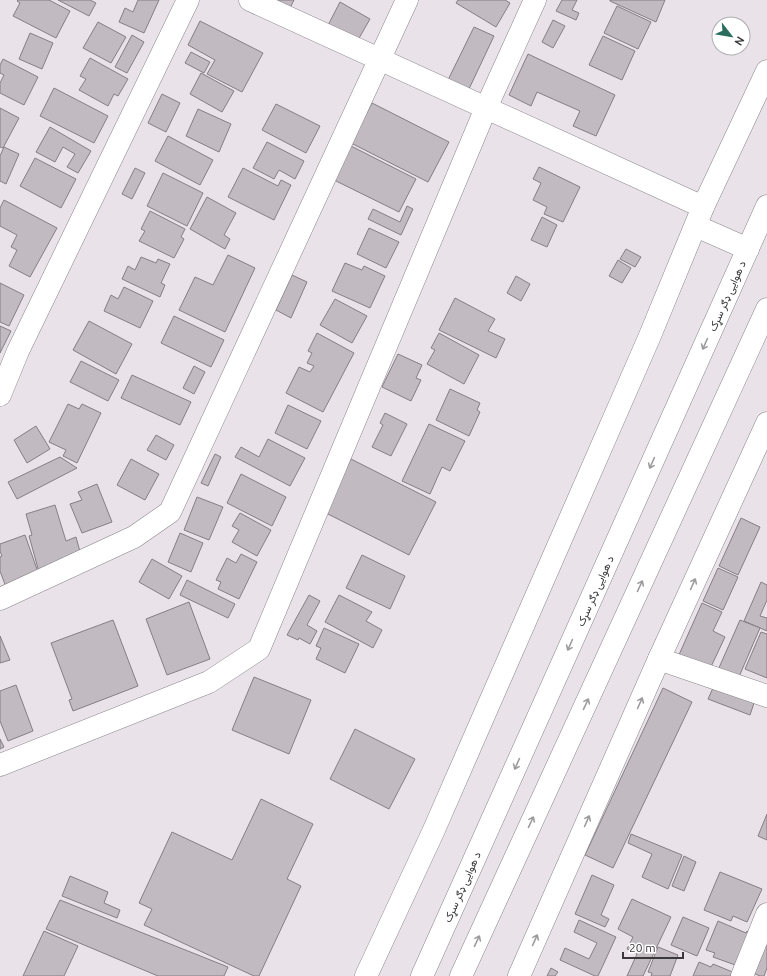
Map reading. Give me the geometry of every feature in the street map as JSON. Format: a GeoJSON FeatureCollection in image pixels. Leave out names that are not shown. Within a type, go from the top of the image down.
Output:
{"type":"FeatureCollection","features":[{"type":"Feature","properties":{"kind":"street"},"geometry":{"type":"LineString","coordinates":[[0,395],[18,351],[188,0]]}},
{"type":"Feature","properties":{"kind":"street"},"geometry":{"type":"LineString","coordinates":[[250,0],[486,108],[700,217],[748,249]]}},
{"type":"Feature","properties":{"kind":"street"},"geometry":{"type":"LineString","coordinates":[[0,599],[134,538],[170,512],[407,0]]}},
{"type":"Feature","properties":{"kind":"street"},"geometry":{"type":"LineString","coordinates":[[0,765],[209,682],[259,649],[486,108],[535,0]]}},
{"type":"Feature","properties":{"kind":"street"},"geometry":{"type":"LineString","coordinates":[[366,976],[433,832],[649,338],[700,217],[767,71]]}},
{"type":"Feature","properties":{"kind":"street","name":"د هوایی ډګر سړک"},"geometry":{"type":"LineString","coordinates":[[422,976],[767,206]]}},
{"type":"Feature","properties":{"kind":"street"},"geometry":{"type":"LineString","coordinates":[[461,976],[767,309]]}},
{"type":"Feature","properties":{"kind":"street"},"geometry":{"type":"LineString","coordinates":[[519,976],[659,659],[767,423]]}},
{"type":"Feature","properties":{"kind":"street"},"geometry":{"type":"LineString","coordinates":[[659,659],[767,696]]}},
{"type":"Feature","properties":{"kind":"street"},"geometry":{"type":"LineString","coordinates":[[742,976],[767,914]]}},
{"type":"Feature","properties":{"kind":"building"},"geometry":{"type":"Polygon","coordinates":[[[49,0],[70,11],[56,38],[13,16],[20,3],[17,1],[49,0]]]}},
{"type":"Feature","properties":{"kind":"building"},"geometry":{"type":"Polygon","coordinates":[[[58,0],[90,0],[96,3],[89,16],[58,0]]]}},
{"type":"Feature","properties":{"kind":"building"},"geometry":{"type":"Polygon","coordinates":[[[138,0],[159,0],[144,33],[119,22],[125,8],[133,12],[138,0]]]}},
{"type":"Feature","properties":{"kind":"building"},"geometry":{"type":"Polygon","coordinates":[[[260,0],[294,0],[287,14],[260,0]]]}},
{"type":"Feature","properties":{"kind":"building"},"geometry":{"type":"Polygon","coordinates":[[[458,0],[505,0],[510,3],[496,27],[456,3],[458,0]]]}},
{"type":"Feature","properties":{"kind":"building"},"geometry":{"type":"Polygon","coordinates":[[[562,0],[577,0],[572,10],[579,13],[576,20],[556,11],[562,0]]]}},
{"type":"Feature","properties":{"kind":"building"},"geometry":{"type":"Polygon","coordinates":[[[610,0],[665,0],[656,22],[610,0]]]}},
{"type":"Feature","properties":{"kind":"building"},"geometry":{"type":"Polygon","coordinates":[[[340,2],[370,19],[354,47],[325,31],[340,2]]]}},
{"type":"Feature","properties":{"kind":"building"},"geometry":{"type":"Polygon","coordinates":[[[617,6],[651,22],[638,49],[604,33],[617,6]]]}},
{"type":"Feature","properties":{"kind":"building"},"geometry":{"type":"Polygon","coordinates":[[[553,20],[565,26],[553,48],[542,42],[553,20]]]}},
{"type":"Feature","properties":{"kind":"building"},"geometry":{"type":"Polygon","coordinates":[[[200,21],[263,53],[242,92],[207,74],[215,60],[188,45],[200,21]]]}},
{"type":"Feature","properties":{"kind":"building"},"geometry":{"type":"Polygon","coordinates":[[[98,22],[126,37],[111,63],[83,48],[98,22]]]}},
{"type":"Feature","properties":{"kind":"building"},"geometry":{"type":"Polygon","coordinates":[[[474,27],[494,36],[468,91],[447,82],[474,27]]]}},
{"type":"Feature","properties":{"kind":"building"},"geometry":{"type":"Polygon","coordinates":[[[30,33],[53,43],[42,69],[19,59],[30,33]]]}},
{"type":"Feature","properties":{"kind":"building"},"geometry":{"type":"Polygon","coordinates":[[[132,35],[144,42],[127,73],[115,67],[132,35]]]}},
{"type":"Feature","properties":{"kind":"building"},"geometry":{"type":"Polygon","coordinates":[[[603,36],[635,51],[622,80],[589,65],[603,36]]]}},
{"type":"Feature","properties":{"kind":"building"},"geometry":{"type":"Polygon","coordinates":[[[191,52],[210,62],[204,73],[185,63],[191,52]]]}},
{"type":"Feature","properties":{"kind":"building"},"geometry":{"type":"Polygon","coordinates":[[[528,54],[615,95],[596,136],[573,126],[580,111],[537,92],[531,106],[509,95],[528,54]]]}},
{"type":"Feature","properties":{"kind":"building"},"geometry":{"type":"Polygon","coordinates":[[[90,58],[128,79],[118,96],[114,94],[108,106],[79,90],[86,79],[80,76],[90,58]]]}},
{"type":"Feature","properties":{"kind":"building"},"geometry":{"type":"Polygon","coordinates":[[[3,59],[38,77],[24,105],[0,93],[0,83],[4,75],[0,73],[0,65],[3,59]]]}},
{"type":"Feature","properties":{"kind":"building"},"geometry":{"type":"Polygon","coordinates":[[[201,73],[234,91],[222,112],[190,94],[201,73]]]}},
{"type":"Feature","properties":{"kind":"building"},"geometry":{"type":"Polygon","coordinates":[[[54,88],[108,116],[94,143],[40,116],[54,88]]]}},
{"type":"Feature","properties":{"kind":"building"},"geometry":{"type":"Polygon","coordinates":[[[162,94],[180,103],[166,132],[148,123],[162,94]]]}},
{"type":"Feature","properties":{"kind":"building"},"geometry":{"type":"Polygon","coordinates":[[[372,103],[449,142],[428,182],[351,143],[372,103]]]}},
{"type":"Feature","properties":{"kind":"building"},"geometry":{"type":"Polygon","coordinates":[[[276,104],[320,126],[306,153],[262,130],[276,104]]]}},
{"type":"Feature","properties":{"kind":"building"},"geometry":{"type":"Polygon","coordinates":[[[0,108],[19,118],[3,148],[0,147],[0,108]]]}},
{"type":"Feature","properties":{"kind":"building"},"geometry":{"type":"Polygon","coordinates":[[[198,109],[231,124],[219,152],[186,136],[198,109]]]}},
{"type":"Feature","properties":{"kind":"building"},"geometry":{"type":"Polygon","coordinates":[[[50,127],[91,151],[78,173],[67,167],[75,154],[63,147],[55,162],[36,152],[50,127]]]}},
{"type":"Feature","properties":{"kind":"building"},"geometry":{"type":"Polygon","coordinates":[[[168,136],[213,160],[200,185],[155,161],[168,136]]]}},
{"type":"Feature","properties":{"kind":"building"},"geometry":{"type":"Polygon","coordinates":[[[267,142],[304,161],[295,179],[279,170],[274,179],[253,168],[267,142]]]}},
{"type":"Feature","properties":{"kind":"building"},"geometry":{"type":"Polygon","coordinates":[[[351,146],[416,179],[399,212],[334,180],[351,146]]]}},
{"type":"Feature","properties":{"kind":"building"},"geometry":{"type":"Polygon","coordinates":[[[4,147],[19,154],[6,184],[0,181],[0,156],[4,147]]]}},
{"type":"Feature","properties":{"kind":"building"},"geometry":{"type":"Polygon","coordinates":[[[35,158],[76,179],[61,208],[20,186],[35,158]]]}},
{"type":"Feature","properties":{"kind":"building"},"geometry":{"type":"Polygon","coordinates":[[[539,167],[580,187],[563,222],[544,214],[547,207],[533,200],[541,183],[533,179],[539,167]]]}},
{"type":"Feature","properties":{"kind":"building"},"geometry":{"type":"Polygon","coordinates":[[[135,168],[145,173],[132,199],[122,194],[135,168]]]}},
{"type":"Feature","properties":{"kind":"building"},"geometry":{"type":"Polygon","coordinates":[[[243,168],[278,186],[281,180],[291,185],[274,220],[228,197],[243,168]]]}},
{"type":"Feature","properties":{"kind":"building"},"geometry":{"type":"Polygon","coordinates":[[[163,173],[203,193],[187,226],[147,206],[163,173]]]}},
{"type":"Feature","properties":{"kind":"building"},"geometry":{"type":"Polygon","coordinates":[[[207,197],[236,213],[224,235],[230,239],[225,249],[190,229],[207,197]]]}},
{"type":"Feature","properties":{"kind":"building"},"geometry":{"type":"Polygon","coordinates":[[[4,200],[57,228],[30,277],[9,266],[17,250],[11,247],[17,235],[0,226],[0,208],[4,200]]]}},
{"type":"Feature","properties":{"kind":"building"},"geometry":{"type":"Polygon","coordinates":[[[407,206],[413,209],[401,235],[368,219],[373,209],[400,222],[407,206]]]}},
{"type":"Feature","properties":{"kind":"building"},"geometry":{"type":"Polygon","coordinates":[[[150,211],[185,229],[181,237],[184,239],[174,258],[139,241],[145,231],[141,229],[150,211]]]}},
{"type":"Feature","properties":{"kind":"building"},"geometry":{"type":"Polygon","coordinates":[[[542,217],[557,225],[547,247],[531,240],[542,217]]]}},
{"type":"Feature","properties":{"kind":"building"},"geometry":{"type":"Polygon","coordinates":[[[369,228],[399,242],[386,268],[357,254],[369,228]]]}},
{"type":"Feature","properties":{"kind":"building"},"geometry":{"type":"Polygon","coordinates":[[[626,249],[641,257],[635,267],[620,259],[626,249]]]}},
{"type":"Feature","properties":{"kind":"building"},"geometry":{"type":"Polygon","coordinates":[[[228,255],[255,268],[225,332],[179,310],[195,277],[213,285],[228,255]]]}},
{"type":"Feature","properties":{"kind":"building"},"geometry":{"type":"Polygon","coordinates":[[[141,257],[156,263],[158,259],[170,264],[161,283],[165,285],[160,297],[122,279],[128,266],[135,270],[141,257]]]}},
{"type":"Feature","properties":{"kind":"building"},"geometry":{"type":"Polygon","coordinates":[[[618,260],[631,268],[622,283],[609,276],[618,260]]]}},
{"type":"Feature","properties":{"kind":"building"},"geometry":{"type":"Polygon","coordinates":[[[345,263],[362,270],[364,266],[385,276],[370,308],[332,291],[345,263]]]}},
{"type":"Feature","properties":{"kind":"building"},"geometry":{"type":"Polygon","coordinates":[[[292,275],[307,282],[291,318],[276,310],[292,275]]]}},
{"type":"Feature","properties":{"kind":"building"},"geometry":{"type":"Polygon","coordinates":[[[516,276],[530,284],[521,301],[507,293],[516,276]]]}},
{"type":"Feature","properties":{"kind":"building"},"geometry":{"type":"Polygon","coordinates":[[[0,283],[24,295],[9,326],[0,322],[0,283]]]}},
{"type":"Feature","properties":{"kind":"building"},"geometry":{"type":"Polygon","coordinates":[[[124,287],[153,301],[140,328],[104,311],[111,295],[118,299],[124,287]]]}},
{"type":"Feature","properties":{"kind":"building"},"geometry":{"type":"Polygon","coordinates":[[[455,298],[495,319],[488,331],[505,339],[496,358],[439,330],[455,298]]]}},
{"type":"Feature","properties":{"kind":"building"},"geometry":{"type":"Polygon","coordinates":[[[335,299],[367,316],[352,343],[320,325],[335,299]]]}},
{"type":"Feature","properties":{"kind":"building"},"geometry":{"type":"Polygon","coordinates":[[[174,316],[224,340],[211,367],[161,343],[174,316]]]}},
{"type":"Feature","properties":{"kind":"building"},"geometry":{"type":"Polygon","coordinates":[[[89,321],[132,344],[116,374],[73,350],[89,321]]]}},
{"type":"Feature","properties":{"kind":"building"},"geometry":{"type":"Polygon","coordinates":[[[0,326],[11,331],[0,353],[0,326]]]}},
{"type":"Feature","properties":{"kind":"building"},"geometry":{"type":"Polygon","coordinates":[[[317,333],[354,353],[323,412],[286,393],[299,367],[310,372],[314,366],[307,363],[312,353],[308,351],[317,333]]]}},
{"type":"Feature","properties":{"kind":"building"},"geometry":{"type":"Polygon","coordinates":[[[439,333],[479,355],[464,384],[427,364],[435,350],[431,348],[439,333]]]}},
{"type":"Feature","properties":{"kind":"building"},"geometry":{"type":"Polygon","coordinates":[[[398,354],[422,365],[416,378],[421,380],[411,401],[382,387],[398,354]]]}},
{"type":"Feature","properties":{"kind":"building"},"geometry":{"type":"Polygon","coordinates":[[[81,361],[119,380],[108,401],[70,382],[81,361]]]}},
{"type":"Feature","properties":{"kind":"building"},"geometry":{"type":"Polygon","coordinates":[[[194,366],[205,372],[194,394],[183,388],[194,366]]]}},
{"type":"Feature","properties":{"kind":"building"},"geometry":{"type":"Polygon","coordinates":[[[132,375],[191,402],[180,425],[121,398],[132,375]]]}},
{"type":"Feature","properties":{"kind":"building"},"geometry":{"type":"Polygon","coordinates":[[[450,389],[480,403],[477,410],[480,412],[469,436],[436,420],[450,389]]]}},
{"type":"Feature","properties":{"kind":"building"},"geometry":{"type":"Polygon","coordinates":[[[68,404],[79,409],[82,404],[101,413],[77,463],[63,456],[66,450],[49,442],[68,404]]]}},
{"type":"Feature","properties":{"kind":"building"},"geometry":{"type":"Polygon","coordinates":[[[288,405],[321,421],[307,449],[275,433],[288,405]]]}},
{"type":"Feature","properties":{"kind":"building"},"geometry":{"type":"Polygon","coordinates":[[[385,413],[407,424],[391,456],[372,447],[383,425],[380,423],[385,413]]]}},
{"type":"Feature","properties":{"kind":"building"},"geometry":{"type":"Polygon","coordinates":[[[429,424],[465,441],[450,471],[442,467],[430,494],[402,481],[429,424]]]}},
{"type":"Feature","properties":{"kind":"building"},"geometry":{"type":"Polygon","coordinates":[[[36,426],[50,449],[27,463],[14,440],[36,426]]]}},
{"type":"Feature","properties":{"kind":"building"},"geometry":{"type":"Polygon","coordinates":[[[156,435],[174,445],[166,460],[147,450],[156,435]]]}},
{"type":"Feature","properties":{"kind":"building"},"geometry":{"type":"Polygon","coordinates":[[[268,439],[305,458],[290,486],[235,457],[241,447],[259,457],[268,439]]]}},
{"type":"Feature","properties":{"kind":"building"},"geometry":{"type":"Polygon","coordinates":[[[215,454],[221,457],[208,486],[201,483],[215,454]]]}},
{"type":"Feature","properties":{"kind":"building"},"geometry":{"type":"Polygon","coordinates":[[[60,457],[77,468],[17,499],[8,482],[60,457]]]}},
{"type":"Feature","properties":{"kind":"building"},"geometry":{"type":"Polygon","coordinates":[[[131,459],[159,474],[145,500],[117,485],[131,459]]]}},
{"type":"Feature","properties":{"kind":"building"},"geometry":{"type":"Polygon","coordinates":[[[351,459],[436,502],[409,555],[324,512],[351,459]]]}},
{"type":"Feature","properties":{"kind":"building"},"geometry":{"type":"Polygon","coordinates":[[[241,474],[286,497],[272,526],[227,503],[241,474]]]}},
{"type":"Feature","properties":{"kind":"building"},"geometry":{"type":"Polygon","coordinates":[[[97,484],[112,522],[82,533],[70,504],[82,500],[78,492],[97,484]]]}},
{"type":"Feature","properties":{"kind":"building"},"geometry":{"type":"Polygon","coordinates":[[[197,497],[223,507],[209,540],[184,530],[197,497]]]}},
{"type":"Feature","properties":{"kind":"building"},"geometry":{"type":"Polygon","coordinates":[[[55,505],[66,541],[76,537],[82,559],[39,572],[29,536],[32,535],[26,514],[55,505]]]}},
{"type":"Feature","properties":{"kind":"building"},"geometry":{"type":"Polygon","coordinates":[[[240,513],[271,530],[257,556],[232,542],[239,530],[232,526],[240,513]]]}},
{"type":"Feature","properties":{"kind":"building"},"geometry":{"type":"Polygon","coordinates":[[[741,518],[760,527],[738,575],[719,566],[741,518]]]}},
{"type":"Feature","properties":{"kind":"building"},"geometry":{"type":"Polygon","coordinates":[[[180,533],[203,543],[191,572],[168,562],[180,533]]]}},
{"type":"Feature","properties":{"kind":"building"},"geometry":{"type":"Polygon","coordinates":[[[25,535],[39,575],[6,587],[0,571],[0,557],[2,556],[0,544],[25,535]]]}},
{"type":"Feature","properties":{"kind":"building"},"geometry":{"type":"Polygon","coordinates":[[[241,554],[257,562],[239,599],[218,589],[221,582],[216,580],[227,558],[236,563],[241,554]]]}},
{"type":"Feature","properties":{"kind":"building"},"geometry":{"type":"Polygon","coordinates":[[[362,555],[405,576],[390,609],[346,588],[362,555]]]}},
{"type":"Feature","properties":{"kind":"building"},"geometry":{"type":"Polygon","coordinates":[[[152,559],[182,576],[169,599],[139,582],[152,559]]]}},
{"type":"Feature","properties":{"kind":"building"},"geometry":{"type":"Polygon","coordinates":[[[718,568],[738,577],[723,610],[703,601],[718,568]]]}},
{"type":"Feature","properties":{"kind":"building"},"geometry":{"type":"Polygon","coordinates":[[[187,580],[235,604],[228,618],[180,595],[187,580]]]}},
{"type":"Feature","properties":{"kind":"building"},"geometry":{"type":"Polygon","coordinates":[[[761,582],[767,585],[767,600],[760,616],[767,618],[767,631],[744,621],[761,582]]]}},
{"type":"Feature","properties":{"kind":"building"},"geometry":{"type":"Polygon","coordinates":[[[309,595],[320,601],[307,625],[317,631],[310,644],[299,638],[298,640],[287,635],[309,595]]]}},
{"type":"Feature","properties":{"kind":"building"},"geometry":{"type":"Polygon","coordinates":[[[339,595],[372,612],[366,621],[382,630],[373,648],[325,622],[339,595]]]}},
{"type":"Feature","properties":{"kind":"building"},"geometry":{"type":"Polygon","coordinates":[[[189,602],[210,659],[167,675],[146,619],[189,602]]]}},
{"type":"Feature","properties":{"kind":"building"},"geometry":{"type":"Polygon","coordinates":[[[702,603],[722,612],[713,631],[725,637],[709,671],[678,657],[702,603]]]}},
{"type":"Feature","properties":{"kind":"building"},"geometry":{"type":"Polygon","coordinates":[[[113,620],[138,686],[73,711],[69,700],[72,699],[51,643],[113,620]]]}},
{"type":"Feature","properties":{"kind":"building"},"geometry":{"type":"Polygon","coordinates":[[[740,620],[760,628],[738,679],[718,670],[740,620]]]}},
{"type":"Feature","properties":{"kind":"building"},"geometry":{"type":"Polygon","coordinates":[[[324,628],[359,644],[345,673],[316,659],[321,648],[316,646],[324,628]]]}},
{"type":"Feature","properties":{"kind":"building"},"geometry":{"type":"Polygon","coordinates":[[[761,632],[767,634],[767,678],[745,669],[761,632]]]}},
{"type":"Feature","properties":{"kind":"building"},"geometry":{"type":"Polygon","coordinates":[[[0,636],[10,660],[0,663],[0,636]]]}},
{"type":"Feature","properties":{"kind":"building"},"geometry":{"type":"Polygon","coordinates":[[[254,677],[311,700],[289,754],[232,730],[254,677]]]}},
{"type":"Feature","properties":{"kind":"building"},"geometry":{"type":"Polygon","coordinates":[[[16,685],[33,731],[8,741],[0,721],[0,691],[16,685]]]}},
{"type":"Feature","properties":{"kind":"building"},"geometry":{"type":"Polygon","coordinates":[[[663,688],[692,702],[613,868],[585,855],[663,688]]]}},
{"type":"Feature","properties":{"kind":"building"},"geometry":{"type":"Polygon","coordinates":[[[713,688],[754,703],[750,715],[708,699],[713,688]]]}},
{"type":"Feature","properties":{"kind":"building"},"geometry":{"type":"Polygon","coordinates":[[[355,729],[415,759],[389,809],[330,779],[355,729]]]}},
{"type":"Feature","properties":{"kind":"building"},"geometry":{"type":"Polygon","coordinates":[[[0,739],[4,747],[0,749],[0,739]]]}},
{"type":"Feature","properties":{"kind":"building"},"geometry":{"type":"Polygon","coordinates":[[[261,799],[313,824],[287,879],[301,886],[259,976],[254,976],[144,925],[152,909],[139,903],[172,832],[232,860],[261,799]]]}},
{"type":"Feature","properties":{"kind":"building"},"geometry":{"type":"Polygon","coordinates":[[[767,814],[767,840],[758,836],[767,814]]]}},
{"type":"Feature","properties":{"kind":"building"},"geometry":{"type":"Polygon","coordinates":[[[631,834],[682,855],[668,889],[642,877],[652,854],[628,843],[631,834]]]}},
{"type":"Feature","properties":{"kind":"building"},"geometry":{"type":"Polygon","coordinates":[[[684,856],[696,862],[684,891],[672,886],[684,856]]]}},
{"type":"Feature","properties":{"kind":"building"},"geometry":{"type":"Polygon","coordinates":[[[720,872],[762,889],[747,922],[733,916],[731,921],[704,910],[720,872]]]}},
{"type":"Feature","properties":{"kind":"building"},"geometry":{"type":"Polygon","coordinates":[[[592,875],[614,885],[601,915],[609,919],[605,927],[575,914],[592,875]]]}},
{"type":"Feature","properties":{"kind":"building"},"geometry":{"type":"Polygon","coordinates":[[[70,876],[108,892],[104,903],[120,910],[117,918],[62,896],[70,876]]]}},
{"type":"Feature","properties":{"kind":"building"},"geometry":{"type":"Polygon","coordinates":[[[632,899],[671,917],[643,976],[627,976],[637,954],[627,949],[633,937],[618,929],[632,899]]]}},
{"type":"Feature","properties":{"kind":"building"},"geometry":{"type":"Polygon","coordinates":[[[60,900],[228,967],[224,976],[158,976],[46,929],[60,900]]]}},
{"type":"Feature","properties":{"kind":"building"},"geometry":{"type":"Polygon","coordinates":[[[683,917],[709,928],[697,956],[671,945],[683,917]]]}},
{"type":"Feature","properties":{"kind":"building"},"geometry":{"type":"Polygon","coordinates":[[[579,920],[616,937],[598,976],[560,960],[565,948],[589,959],[597,943],[574,932],[579,920]]]}},
{"type":"Feature","properties":{"kind":"building"},"geometry":{"type":"Polygon","coordinates":[[[718,921],[746,933],[747,931],[751,933],[738,966],[713,957],[715,953],[706,950],[718,921]]]}},
{"type":"Feature","properties":{"kind":"building"},"geometry":{"type":"Polygon","coordinates":[[[767,928],[767,968],[764,976],[760,976],[747,970],[767,928]]]}},
{"type":"Feature","properties":{"kind":"building"},"geometry":{"type":"Polygon","coordinates":[[[44,931],[78,946],[64,976],[23,976],[44,931]]]}},
{"type":"Feature","properties":{"kind":"building"},"geometry":{"type":"Polygon","coordinates":[[[658,947],[678,955],[670,976],[651,976],[652,973],[648,972],[658,947]]]}},
{"type":"Feature","properties":{"kind":"building"},"geometry":{"type":"Polygon","coordinates":[[[699,962],[711,967],[713,964],[735,973],[734,976],[693,976],[699,962]]]}},
{"type":"Feature","properties":{"kind":"building"},"geometry":{"type":"Polygon","coordinates":[[[551,968],[558,972],[555,976],[547,976],[551,968]]]}}]}
